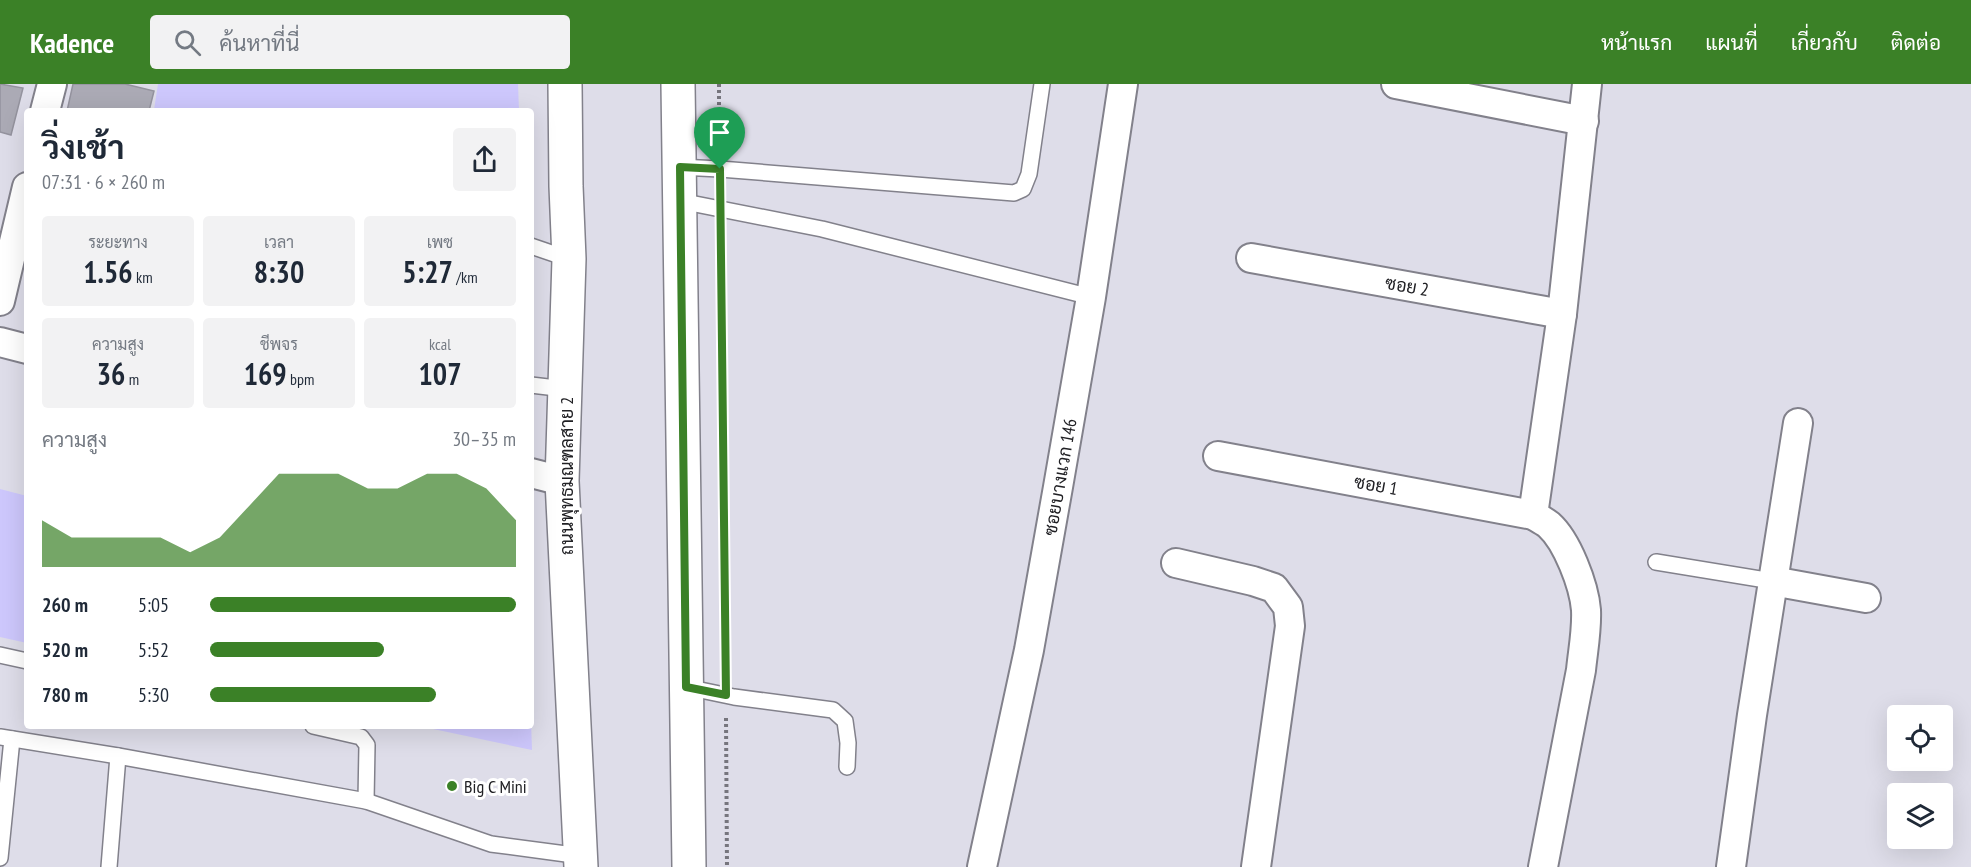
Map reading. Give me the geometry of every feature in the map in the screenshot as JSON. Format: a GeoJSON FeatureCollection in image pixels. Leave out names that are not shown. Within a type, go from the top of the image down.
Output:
{"type":"FeatureCollection","features":[{"type":"Feature","properties":{"kind":"main road","name":"ถนนพุทธมณฑลสาย 2"},"geometry":{"type":"LineString","coordinates":[[565,84],[569,259],[565,389],[546,477],[581,862]]}},
{"type":"Feature","properties":{"kind":"main road"},"geometry":{"type":"LineString","coordinates":[[678,84],[689,867]]}},
{"type":"Feature","properties":{"kind":"street"},"geometry":{"type":"LineString","coordinates":[[46,108],[52,84]]}},
{"type":"Feature","properties":{"kind":"street","name":"ซอยบางแวก 146"},"geometry":{"type":"LineString","coordinates":[[982,867],[1029,650],[1091,297],[1123,84]]}},
{"type":"Feature","properties":{"kind":"street"},"geometry":{"type":"LineString","coordinates":[[1396,84],[1584,121]]}},
{"type":"Feature","properties":{"kind":"street"},"geometry":{"type":"LineString","coordinates":[[1543,867],[1581,670],[1586,609],[1582,586],[1565,547],[1550,526],[1533,515],[1562,314],[1587,84]]}},
{"type":"Feature","properties":{"kind":"street"},"geometry":{"type":"LineString","coordinates":[[0,301],[24,200]]}},
{"type":"Feature","properties":{"kind":"street","name":"ซอย 2"},"geometry":{"type":"LineString","coordinates":[[1251,258],[1562,314]]}},
{"type":"Feature","properties":{"kind":"street"},"geometry":{"type":"LineString","coordinates":[[0,342],[24,348]]}},
{"type":"Feature","properties":{"kind":"street"},"geometry":{"type":"LineString","coordinates":[[1731,867],[1772,581],[1798,423]]}},
{"type":"Feature","properties":{"kind":"street","name":"ซอย 1"},"geometry":{"type":"LineString","coordinates":[[1218,456],[1533,515]]}},
{"type":"Feature","properties":{"kind":"street"},"geometry":{"type":"LineString","coordinates":[[1176,564],[1253,581],[1274,588],[1288,607],[1290,626],[1256,867]]}},
{"type":"Feature","properties":{"kind":"street"},"geometry":{"type":"LineString","coordinates":[[1772,581],[1866,598]]}},
{"type":"Feature","properties":{"kind":"lane"},"geometry":{"type":"LineString","coordinates":[[680,167],[1014,193],[1023,189],[1029,174],[1042,84]]}},
{"type":"Feature","properties":{"kind":"lane"},"geometry":{"type":"LineString","coordinates":[[680,201],[822,229],[1091,297]]}},
{"type":"Feature","properties":{"kind":"lane"},"geometry":{"type":"LineString","coordinates":[[534,247],[569,259]]}},
{"type":"Feature","properties":{"kind":"lane"},"geometry":{"type":"LineString","coordinates":[[534,385],[565,389]]}},
{"type":"Feature","properties":{"kind":"lane"},"geometry":{"type":"LineString","coordinates":[[1656,562],[1772,581]]}},
{"type":"Feature","properties":{"kind":"lane"},"geometry":{"type":"LineString","coordinates":[[0,655],[24,660]]}},
{"type":"Feature","properties":{"kind":"lane"},"geometry":{"type":"LineString","coordinates":[[686,687],[833,710],[845,721],[848,743],[847,767]]}},
{"type":"Feature","properties":{"kind":"lane"},"geometry":{"type":"LineString","coordinates":[[327,729],[361,737],[365,741],[367,746],[366,801]]}},
{"type":"Feature","properties":{"kind":"lane"},"geometry":{"type":"LineString","coordinates":[[0,858],[6,738],[366,801],[440,824],[491,844],[581,862]]}},
{"type":"Feature","properties":{"kind":"lane"},"geometry":{"type":"LineString","coordinates":[[109,867],[118,756]]}},
{"type":"Feature","properties":{"kind":"path"},"geometry":{"type":"LineString","coordinates":[[719,84],[720,169]]}},
{"type":"Feature","properties":{"kind":"path"},"geometry":{"type":"LineString","coordinates":[[721,209],[727,867]]}},
{"type":"Feature","properties":{"kind":"shaded area"},"geometry":{"type":"Polygon","coordinates":[[[158,84],[518,84],[519,108],[154,108],[158,84]]]}},
{"type":"Feature","properties":{"kind":"shaded area"},"geometry":{"type":"Polygon","coordinates":[[[0,489],[24,495],[24,642],[0,637],[0,489]]]}},
{"type":"Feature","properties":{"kind":"shaded area"},"geometry":{"type":"Polygon","coordinates":[[[433,729],[531,729],[532,750],[433,729]]]}},
{"type":"Feature","properties":{"kind":"building"},"geometry":{"type":"Polygon","coordinates":[[[0,84],[23,88],[11,135],[0,132],[0,84]]]}},
{"type":"Feature","properties":{"kind":"building"},"geometry":{"type":"Polygon","coordinates":[[[73,84],[125,84],[154,91],[150,108],[68,108],[73,84]]]}},
{"type":"Feature","properties":{"kind":"place","name":"Big C Mini"},"geometry":{"type":"Point","coordinates":[452,786]}},
{"type":"Feature","properties":{"kind":"route"},"geometry":{"type":"LineString","coordinates":[[680,167],[720,169],[726,695],[686,687],[680,167]]}}]}
